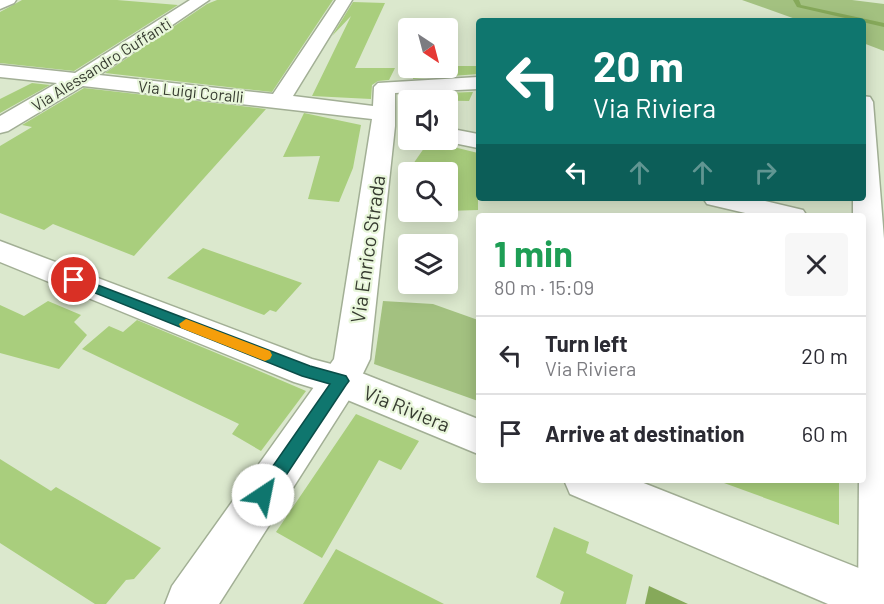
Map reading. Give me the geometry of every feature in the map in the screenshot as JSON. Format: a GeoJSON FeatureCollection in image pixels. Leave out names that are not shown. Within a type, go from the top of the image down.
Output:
{"type":"FeatureCollection","features":[{"type":"Feature","properties":{"kind":"street"},"geometry":{"type":"LineString","coordinates":[[0,4],[8,0]]}},
{"type":"Feature","properties":{"kind":"street","name":"Via Alessandro Guffanti"},"geometry":{"type":"LineString","coordinates":[[0,126],[78,80],[201,0]]}},
{"type":"Feature","properties":{"kind":"street"},"geometry":{"type":"LineString","coordinates":[[279,101],[344,0]]}},
{"type":"Feature","properties":{"kind":"street","name":"Via Luigi Coralli"},"geometry":{"type":"LineString","coordinates":[[0,71],[390,114],[476,84]]}},
{"type":"Feature","properties":{"kind":"street"},"geometry":{"type":"LineString","coordinates":[[866,104],[884,108]]}},
{"type":"Feature","properties":{"kind":"street","name":"Via Enrico Strada"},"geometry":{"type":"LineString","coordinates":[[190,604],[341,381],[352,359],[390,114]]}},
{"type":"Feature","properties":{"kind":"street"},"geometry":{"type":"LineString","coordinates":[[458,137],[476,141]]}},
{"type":"Feature","properties":{"kind":"street"},"geometry":{"type":"LineString","coordinates":[[730,201],[780,213]]}},
{"type":"Feature","properties":{"kind":"street"},"geometry":{"type":"LineString","coordinates":[[592,483],[883,602],[874,264],[866,236]]}},
{"type":"Feature","properties":{"kind":"street","name":"Via Riviera"},"geometry":{"type":"LineString","coordinates":[[0,251],[307,372],[341,381],[476,436]]}},
{"type":"Feature","properties":{"kind":"shaded area"},"geometry":{"type":"Polygon","coordinates":[[[742,0],[852,0],[884,4],[884,51],[866,44],[866,18],[793,18],[742,0]]]}},
{"type":"Feature","properties":{"kind":"shaded area"},"geometry":{"type":"Polygon","coordinates":[[[383,301],[433,304],[476,319],[476,400],[374,364],[383,301]]]}},
{"type":"Feature","properties":{"kind":"shaded area"},"geometry":{"type":"Polygon","coordinates":[[[649,586],[688,604],[645,604],[649,586]]]}},
{"type":"Feature","properties":{"kind":"building"},"geometry":{"type":"Polygon","coordinates":[[[22,0],[117,0],[178,5],[74,71],[0,63],[0,12],[22,0]]]}},
{"type":"Feature","properties":{"kind":"building"},"geometry":{"type":"Polygon","coordinates":[[[217,0],[333,0],[272,92],[105,73],[207,4],[217,0]]]}},
{"type":"Feature","properties":{"kind":"building"},"geometry":{"type":"Polygon","coordinates":[[[353,2],[385,3],[355,68],[395,68],[389,80],[378,81],[372,85],[371,99],[312,96],[351,16],[332,36],[353,2]]]}},
{"type":"Feature","properties":{"kind":"building"},"geometry":{"type":"Polygon","coordinates":[[[458,66],[476,66],[476,74],[458,76],[458,66]]]}},
{"type":"Feature","properties":{"kind":"building"},"geometry":{"type":"Polygon","coordinates":[[[32,83],[50,85],[0,113],[0,99],[32,83]]]}},
{"type":"Feature","properties":{"kind":"building"},"geometry":{"type":"Polygon","coordinates":[[[84,88],[266,109],[134,256],[53,224],[44,230],[0,213],[0,146],[32,127],[22,125],[84,88]]]}},
{"type":"Feature","properties":{"kind":"building"},"geometry":{"type":"Polygon","coordinates":[[[458,92],[473,92],[469,101],[458,101],[458,92]]]}},
{"type":"Feature","properties":{"kind":"building"},"geometry":{"type":"Polygon","coordinates":[[[304,113],[361,125],[353,168],[339,202],[308,199],[320,156],[283,157],[304,113]]]}},
{"type":"Feature","properties":{"kind":"building"},"geometry":{"type":"Polygon","coordinates":[[[458,148],[476,153],[478,210],[458,211],[458,162],[414,162],[423,150],[458,150],[458,148]]]}},
{"type":"Feature","properties":{"kind":"building"},"geometry":{"type":"Polygon","coordinates":[[[203,248],[302,283],[276,312],[270,310],[264,315],[167,278],[203,248]]]}},
{"type":"Feature","properties":{"kind":"building"},"geometry":{"type":"Polygon","coordinates":[[[48,301],[81,315],[74,322],[87,335],[59,369],[0,353],[0,305],[24,316],[48,301]]]}},
{"type":"Feature","properties":{"kind":"building"},"geometry":{"type":"Polygon","coordinates":[[[137,320],[306,391],[261,451],[232,434],[239,424],[82,349],[109,326],[123,332],[137,320]]]}},
{"type":"Feature","properties":{"kind":"building"},"geometry":{"type":"Polygon","coordinates":[[[356,414],[419,441],[401,470],[379,460],[322,558],[276,532],[356,414]]]}},
{"type":"Feature","properties":{"kind":"building"},"geometry":{"type":"Polygon","coordinates":[[[0,459],[51,491],[56,487],[161,548],[134,579],[126,580],[106,604],[95,604],[0,543],[0,459]]]}},
{"type":"Feature","properties":{"kind":"building"},"geometry":{"type":"Polygon","coordinates":[[[724,483],[839,483],[839,525],[724,483]]]}},
{"type":"Feature","properties":{"kind":"building"},"geometry":{"type":"Polygon","coordinates":[[[554,527],[589,542],[586,553],[633,575],[626,604],[560,604],[564,592],[536,577],[554,527]]]}},
{"type":"Feature","properties":{"kind":"building"},"geometry":{"type":"Polygon","coordinates":[[[336,549],[371,567],[444,604],[303,604],[336,549]]]}},
{"type":"Feature","properties":{"kind":"waterway"},"geometry":{"type":"LineString","coordinates":[[796,0],[799,6],[849,18]]}},
{"type":"Feature","properties":{"kind":"waterway"},"geometry":{"type":"LineString","coordinates":[[866,22],[884,25]]}},
{"type":"Feature","properties":{"kind":"slow traffic"},"geometry":{"type":"LineString","coordinates":[[186,324],[265,355]]}},
{"type":"Feature","properties":{"kind":"route"},"geometry":{"type":"LineString","coordinates":[[74,280],[307,372],[341,381],[263,495]]}}]}
